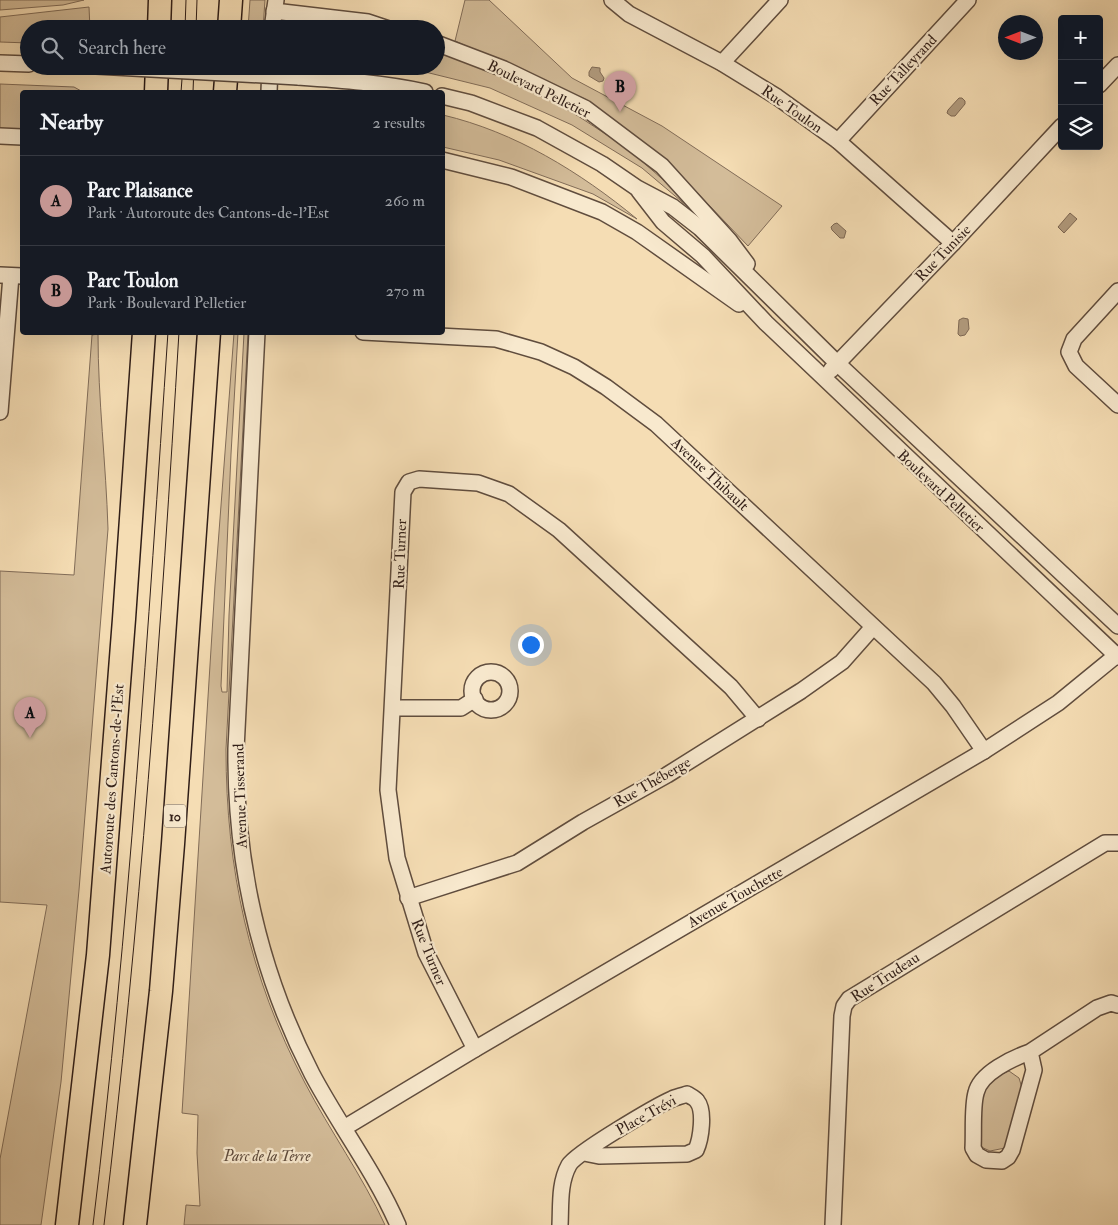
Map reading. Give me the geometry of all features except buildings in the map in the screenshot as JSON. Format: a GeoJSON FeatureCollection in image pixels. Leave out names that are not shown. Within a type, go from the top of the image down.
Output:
{"type":"FeatureCollection","features":[{"type":"Feature","properties":{"kind":"highway"},"geometry":{"type":"LineString","coordinates":[[230,20],[231,0]]}},
{"type":"Feature","properties":{"kind":"highway"},"geometry":{"type":"LineString","coordinates":[[156,90],[157,75]]}},
{"type":"Feature","properties":{"kind":"highway"},"geometry":{"type":"LineString","coordinates":[[225,90],[226,75]]}},
{"type":"Feature","properties":{"kind":"highway","name":"Autoroute des Cantons-de-l'Est"},"geometry":{"type":"LineString","coordinates":[[67,1225],[98,955],[144,335]]}},
{"type":"Feature","properties":{"kind":"highway","name":"10"},"geometry":{"type":"LineString","coordinates":[[135,1225],[162,982],[209,335]]}},
{"type":"Feature","properties":{"kind":"street","name":"Rue Toulon"},"geometry":{"type":"LineString","coordinates":[[612,0],[629,14],[722,63],[777,97],[838,141],[953,243]]}},
{"type":"Feature","properties":{"kind":"street"},"geometry":{"type":"LineString","coordinates":[[722,63],[780,0]]}},
{"type":"Feature","properties":{"kind":"street","name":"Rue Talleyrand"},"geometry":{"type":"LineString","coordinates":[[838,141],[968,0]]}},
{"type":"Feature","properties":{"kind":"street"},"geometry":{"type":"LineString","coordinates":[[273,20],[275,6],[356,20]]}},
{"type":"Feature","properties":{"kind":"street","name":"Boulevard Pelletier"},"geometry":{"type":"LineString","coordinates":[[445,46],[504,69],[584,108],[662,166],[729,240],[775,302]]}},
{"type":"Feature","properties":{"kind":"street"},"geometry":{"type":"LineString","coordinates":[[0,62],[20,63]]}},
{"type":"Feature","properties":{"kind":"street"},"geometry":{"type":"LineString","coordinates":[[1103,81],[1118,65]]}},
{"type":"Feature","properties":{"kind":"street"},"geometry":{"type":"LineString","coordinates":[[261,75],[354,80],[395,85],[416,90]]}},
{"type":"Feature","properties":{"kind":"street"},"geometry":{"type":"LineString","coordinates":[[269,90],[270,75]]}},
{"type":"Feature","properties":{"kind":"street","name":"Boulevard Pelletier"},"geometry":{"type":"LineString","coordinates":[[445,97],[472,103],[537,128],[602,164],[637,188],[673,207],[700,228],[837,363],[1118,626]]}},
{"type":"Feature","properties":{"kind":"street","name":"Rue Tunisie"},"geometry":{"type":"LineString","coordinates":[[822,378],[953,243],[1058,130]]}},
{"type":"Feature","properties":{"kind":"street"},"geometry":{"type":"LineString","coordinates":[[0,136],[20,137]]}},
{"type":"Feature","properties":{"kind":"street","name":"Boulevard Pelletier"},"geometry":{"type":"LineString","coordinates":[[445,161],[510,177],[602,212],[637,232],[766,323]]}},
{"type":"Feature","properties":{"kind":"street","name":"Boulevard Pelletier"},"geometry":{"type":"LineString","coordinates":[[637,188],[663,222],[703,256],[766,323],[822,378],[1117,656]]}},
{"type":"Feature","properties":{"kind":"street"},"geometry":{"type":"LineString","coordinates":[[0,412],[11,276]]}},
{"type":"Feature","properties":{"kind":"street"},"geometry":{"type":"LineString","coordinates":[[1118,291],[1074,339],[1069,352],[1076,366],[1118,405]]}},
{"type":"Feature","properties":{"kind":"street","name":"Avenue Tisserand"},"geometry":{"type":"LineString","coordinates":[[257,335],[236,749],[240,835],[253,915],[270,974],[297,1044],[320,1087],[384,1195],[398,1225]]}},
{"type":"Feature","properties":{"kind":"street","name":"Avenue Thibault"},"geometry":{"type":"LineString","coordinates":[[420,335],[496,339],[541,352],[574,367],[606,387],[656,424],[934,683],[953,706],[984,751]]}},
{"type":"Feature","properties":{"kind":"street","name":"Rue Turner"},"geometry":{"type":"LineString","coordinates":[[475,1049],[426,953],[397,858],[388,790],[402,492],[409,482],[419,479],[478,483],[509,494],[566,537],[731,687],[758,719]]}},
{"type":"Feature","properties":{"kind":"street","name":"Rue Théberge"},"geometry":{"type":"LineString","coordinates":[[408,898],[517,863],[583,822],[667,775],[827,674],[842,662],[873,626]]}},
{"type":"Feature","properties":{"kind":"street","name":"Avenue Touchette"},"geometry":{"type":"LineString","coordinates":[[344,1128],[475,1049],[984,751],[1058,703],[1117,656]]}},
{"type":"Feature","properties":{"kind":"street"},"geometry":{"type":"LineString","coordinates":[[393,708],[461,708],[475,700]]}},
{"type":"Feature","properties":{"kind":"street","name":"Rue Trudeau"},"geometry":{"type":"LineString","coordinates":[[833,1225],[842,1016],[844,1006],[849,999],[1105,844],[1118,843]]}},
{"type":"Feature","properties":{"kind":"street"},"geometry":{"type":"LineString","coordinates":[[1030,1052],[1034,1070],[1012,1150],[1008,1157],[1002,1161],[986,1160],[977,1155],[973,1148],[976,1092],[983,1078],[1018,1056],[1030,1052],[1097,1008],[1111,1003],[1118,1005]]}},
{"type":"Feature","properties":{"kind":"street","name":"Place Trévi"},"geometry":{"type":"LineString","coordinates":[[560,1225],[562,1182],[570,1163],[610,1134],[672,1098],[687,1094],[697,1100],[701,1110],[700,1140],[696,1150],[692,1152],[681,1155],[599,1156],[584,1153]]}},
{"type":"Feature","properties":{"kind":"green space"},"geometry":{"type":"Polygon","coordinates":[[[0,0],[84,0],[63,5],[0,10],[0,0]]]}},
{"type":"Feature","properties":{"kind":"green space"},"geometry":{"type":"Polygon","coordinates":[[[250,0],[265,0],[264,20],[249,20],[250,0]]]}},
{"type":"Feature","properties":{"kind":"green space"},"geometry":{"type":"Polygon","coordinates":[[[465,0],[489,0],[572,78],[662,126],[782,206],[748,246],[666,160],[585,99],[455,41],[465,0]]]}},
{"type":"Feature","properties":{"kind":"green space"},"geometry":{"type":"Polygon","coordinates":[[[89,7],[90,20],[20,20],[20,43],[0,42],[0,17],[89,7]]]}},
{"type":"Feature","properties":{"kind":"green space"},"geometry":{"type":"Polygon","coordinates":[[[445,54],[522,84],[578,116],[627,148],[669,185],[694,212],[642,168],[572,125],[490,88],[437,75],[445,75],[445,54]]]}},
{"type":"Feature","properties":{"kind":"green space"},"geometry":{"type":"Polygon","coordinates":[[[0,84],[74,87],[79,90],[20,90],[20,130],[0,129],[0,84]]]}},
{"type":"Feature","properties":{"kind":"green space"},"geometry":{"type":"Polygon","coordinates":[[[445,116],[470,122],[496,132],[546,156],[593,185],[637,219],[593,194],[499,160],[445,147],[445,116]]]}},
{"type":"Feature","properties":{"kind":"green space"},"geometry":{"type":"Polygon","coordinates":[[[92,335],[98,335],[108,529],[79,890],[61,1082],[41,1225],[0,1225],[0,1159],[47,905],[0,902],[0,571],[74,575],[92,335]]]}},
{"type":"Feature","properties":{"kind":"green space","name":"Parc de la Terre"},"geometry":{"type":"Polygon","coordinates":[[[234,335],[238,335],[221,686],[222,692],[227,692],[229,615],[244,335],[248,335],[226,749],[230,837],[236,879],[244,921],[255,962],[269,1003],[286,1043],[305,1083],[366,1188],[385,1225],[184,1225],[186,1205],[200,1206],[197,1153],[198,1115],[182,1113],[215,585],[234,335]]]}},
{"type":"Feature","properties":{"kind":"green space"},"geometry":{"type":"Polygon","coordinates":[[[1009,1071],[1019,1078],[1022,1088],[1005,1148],[990,1151],[979,1146],[982,1088],[995,1077],[1009,1071]]]}},
{"type":"Feature","properties":{"kind":"shaded area"},"geometry":{"type":"Polygon","coordinates":[[[592,67],[600,68],[604,78],[603,81],[599,82],[589,76],[592,67]]]}},
{"type":"Feature","properties":{"kind":"shaded area"},"geometry":{"type":"Polygon","coordinates":[[[959,98],[965,101],[965,104],[955,116],[951,116],[947,113],[948,110],[959,98]]]}},
{"type":"Feature","properties":{"kind":"shaded area"},"geometry":{"type":"Polygon","coordinates":[[[1070,213],[1077,219],[1064,233],[1058,227],[1070,213]]]}},
{"type":"Feature","properties":{"kind":"shaded area"},"geometry":{"type":"Polygon","coordinates":[[[837,223],[846,231],[844,238],[840,238],[832,230],[831,227],[837,223]]]}},
{"type":"Feature","properties":{"kind":"shaded area"},"geometry":{"type":"Polygon","coordinates":[[[963,318],[968,319],[969,329],[965,335],[960,336],[958,334],[959,320],[963,318]]]}},
{"type":"Feature","properties":{"kind":"tram line"},"geometry":{"type":"LineString","coordinates":[[185,20],[186,0]]}},
{"type":"Feature","properties":{"kind":"tram line"},"geometry":{"type":"LineString","coordinates":[[196,20],[197,0]]}},
{"type":"Feature","properties":{"kind":"tram line"},"geometry":{"type":"LineString","coordinates":[[181,90],[182,75]]}},
{"type":"Feature","properties":{"kind":"tram line"},"geometry":{"type":"LineString","coordinates":[[193,90],[194,75]]}},
{"type":"Feature","properties":{"kind":"tram line"},"geometry":{"type":"LineString","coordinates":[[93,1225],[106,1114],[127,891],[145,667],[168,335]]}},
{"type":"Feature","properties":{"kind":"tram line"},"geometry":{"type":"LineString","coordinates":[[104,1225],[139,891],[165,556],[179,335]]}},
{"type":"Feature","properties":{"kind":"place","name":"Parc Toulon"},"geometry":{"type":"Point","coordinates":[620,112]}},
{"type":"Feature","properties":{"kind":"place","name":"Parc Plaisance"},"geometry":{"type":"Point","coordinates":[30,738]}}]}
